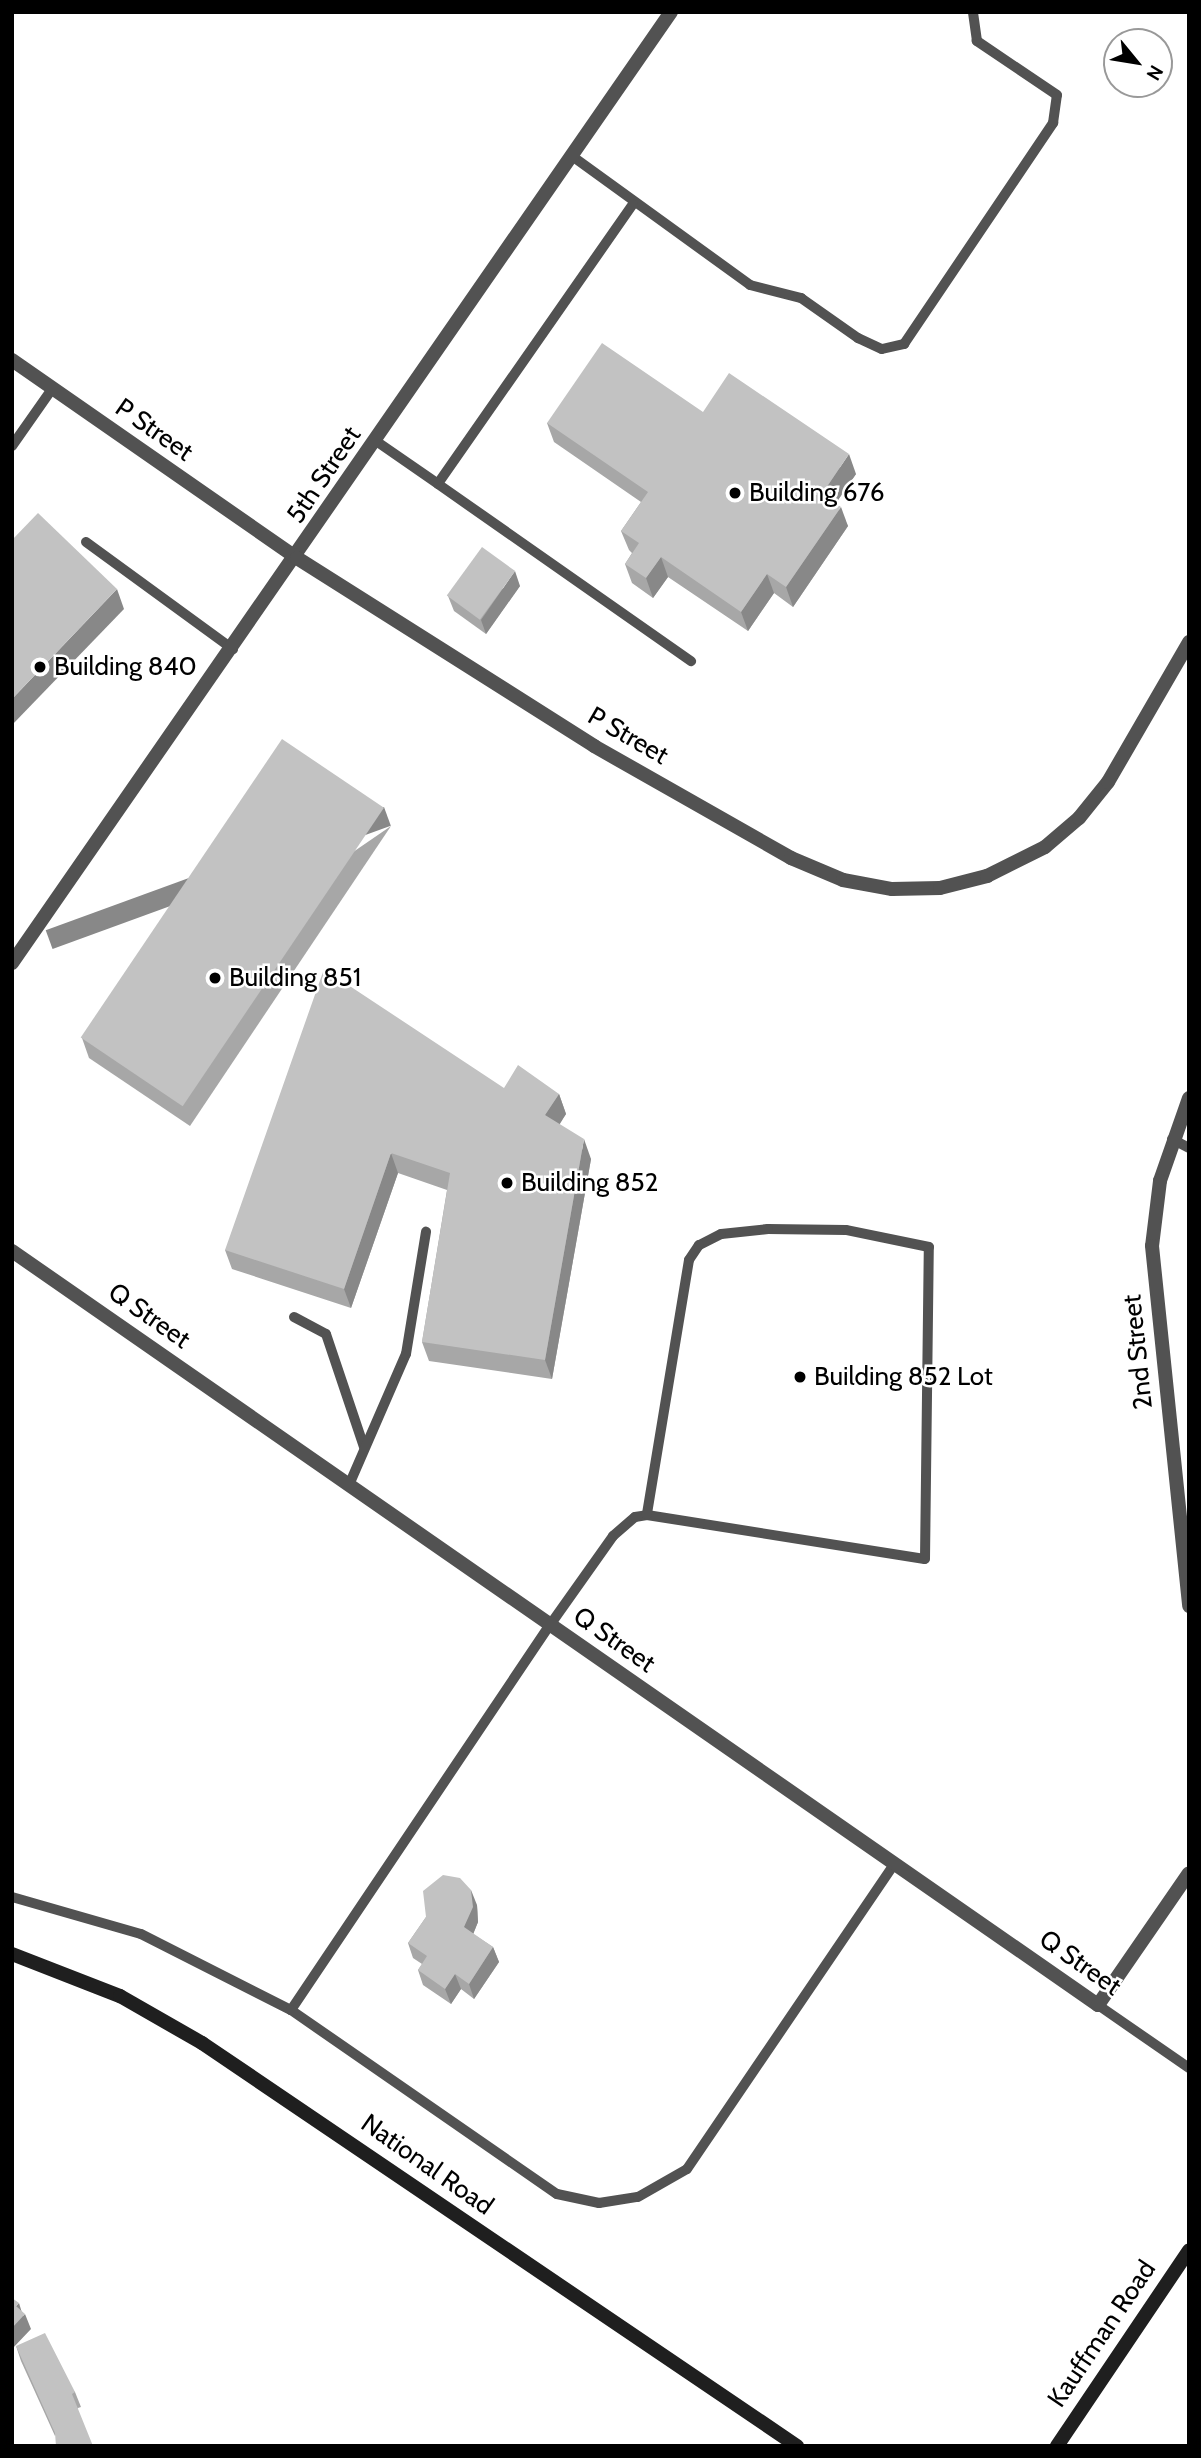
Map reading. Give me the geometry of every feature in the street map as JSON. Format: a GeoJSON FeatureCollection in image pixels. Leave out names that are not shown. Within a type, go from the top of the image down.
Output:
{"type":"FeatureCollection","features":[{"type":"Feature","properties":{"kind":"main road","name":"National Road"},"geometry":{"type":"LineString","coordinates":[[12,1954],[120,1996],[222,2055],[797,2446]]}},
{"type":"Feature","properties":{"kind":"main road","name":"Kauffman Road"},"geometry":{"type":"LineString","coordinates":[[1057,2446],[1189,2250]]}},
{"type":"Feature","properties":{"kind":"street","name":"5th Street"},"geometry":{"type":"LineString","coordinates":[[12,963],[297,558],[671,12]]}},
{"type":"Feature","properties":{"kind":"street","name":"P Street"},"geometry":{"type":"LineString","coordinates":[[12,360],[297,558],[594,746],[779,851],[843,880],[892,889],[940,888],[987,877],[1029,858],[1064,833],[1108,782],[1189,642]]}},
{"type":"Feature","properties":{"kind":"street","name":"2nd Street"},"geometry":{"type":"LineString","coordinates":[[1189,1098],[1172,1139],[1154,1211],[1152,1245],[1189,1606]]}},
{"type":"Feature","properties":{"kind":"street","name":"Q Street"},"geometry":{"type":"LineString","coordinates":[[12,1251],[1098,2005]]}},
{"type":"Feature","properties":{"kind":"street"},"geometry":{"type":"LineString","coordinates":[[1098,2005],[1189,1873]]}},
{"type":"Feature","properties":{"kind":"lane"},"geometry":{"type":"LineString","coordinates":[[572,156],[633,204],[750,285],[800,298],[858,338],[882,349],[904,344],[1053,123],[1057,95],[977,41],[973,12]]}},
{"type":"Feature","properties":{"kind":"lane"},"geometry":{"type":"LineString","coordinates":[[438,484],[633,204]]}},
{"type":"Feature","properties":{"kind":"lane"},"geometry":{"type":"LineString","coordinates":[[12,446],[52,389]]}},
{"type":"Feature","properties":{"kind":"lane"},"geometry":{"type":"LineString","coordinates":[[376,442],[691,661]]}},
{"type":"Feature","properties":{"kind":"lane"},"geometry":{"type":"LineString","coordinates":[[86,542],[233,649]]}},
{"type":"Feature","properties":{"kind":"lane"},"geometry":{"type":"LineString","coordinates":[[1172,1139],[1189,1148]]}},
{"type":"Feature","properties":{"kind":"lane"},"geometry":{"type":"LineString","coordinates":[[291,2010],[550,1625],[613,1536],[635,1517],[647,1514],[925,1559],[929,1247],[846,1230],[768,1229],[721,1234],[699,1245],[690,1260],[647,1514]]}},
{"type":"Feature","properties":{"kind":"lane"},"geometry":{"type":"LineString","coordinates":[[349,1485],[406,1354],[426,1232]]}},
{"type":"Feature","properties":{"kind":"lane"},"geometry":{"type":"LineString","coordinates":[[294,1317],[326,1334],[364,1447]]}},
{"type":"Feature","properties":{"kind":"lane"},"geometry":{"type":"LineString","coordinates":[[12,1898],[141,1934],[291,2010],[557,2194],[598,2203],[638,2197],[687,2169],[894,1864]]}},
{"type":"Feature","properties":{"kind":"lane","name":"Q Street"},"geometry":{"type":"LineString","coordinates":[[1098,2005],[1189,2068]]}},
{"type":"Feature","properties":{"kind":"building","name":"Building 676"},"geometry":{"type":"Polygon","coordinates":[[[602,343],[703,412],[729,373],[849,454],[822,494],[841,507],[786,587],[767,574],[741,612],[661,557],[646,578],[625,564],[639,543],[621,531],[648,492],[547,423],[602,343]]]}},
{"type":"Feature","properties":{"kind":"building","name":"Building 840"},"geometry":{"type":"Polygon","coordinates":[[[38,513],[117,589],[12,699],[12,540],[38,513]]]}},
{"type":"Feature","properties":{"kind":"building"},"geometry":{"type":"Polygon","coordinates":[[[482,547],[515,571],[480,620],[447,596],[482,547]]]}},
{"type":"Feature","properties":{"kind":"building","name":"Building 851"},"geometry":{"type":"Polygon","coordinates":[[[282,739],[384,808],[183,1106],[81,1037],[282,739]]]}},
{"type":"Feature","properties":{"kind":"building","name":"Building 852"},"geometry":{"type":"Polygon","coordinates":[[[324,969],[504,1088],[518,1065],[559,1094],[545,1115],[584,1139],[545,1360],[422,1342],[450,1173],[391,1153],[344,1289],[225,1250],[324,969]]]}},
{"type":"Feature","properties":{"kind":"building"},"geometry":{"type":"Polygon","coordinates":[[[443,1875],[460,1878],[471,1890],[473,1907],[464,1927],[493,1947],[469,1984],[455,1974],[445,1989],[418,1970],[427,1956],[408,1943],[426,1917],[423,1891],[443,1875]]]}},
{"type":"Feature","properties":{"kind":"building"},"geometry":{"type":"Polygon","coordinates":[[[12,2298],[19,2303],[16,2306],[25,2314],[12,2328],[12,2298]]]}},
{"type":"Feature","properties":{"kind":"building"},"geometry":{"type":"Polygon","coordinates":[[[45,2333],[75,2392],[72,2394],[93,2446],[56,2446],[55,2433],[16,2346],[45,2333]]]}},
{"type":"Feature","properties":{"kind":"place","name":"Building 676"},"geometry":{"type":"Point","coordinates":[735,493]}},
{"type":"Feature","properties":{"kind":"place","name":"Building 840"},"geometry":{"type":"Point","coordinates":[40,667]}},
{"type":"Feature","properties":{"kind":"place","name":"Building 851"},"geometry":{"type":"Point","coordinates":[215,978]}},
{"type":"Feature","properties":{"kind":"place","name":"Building 852"},"geometry":{"type":"Point","coordinates":[507,1183]}},
{"type":"Feature","properties":{"kind":"place","name":"Building 852 Lot"},"geometry":{"type":"Point","coordinates":[800,1377]}}]}
